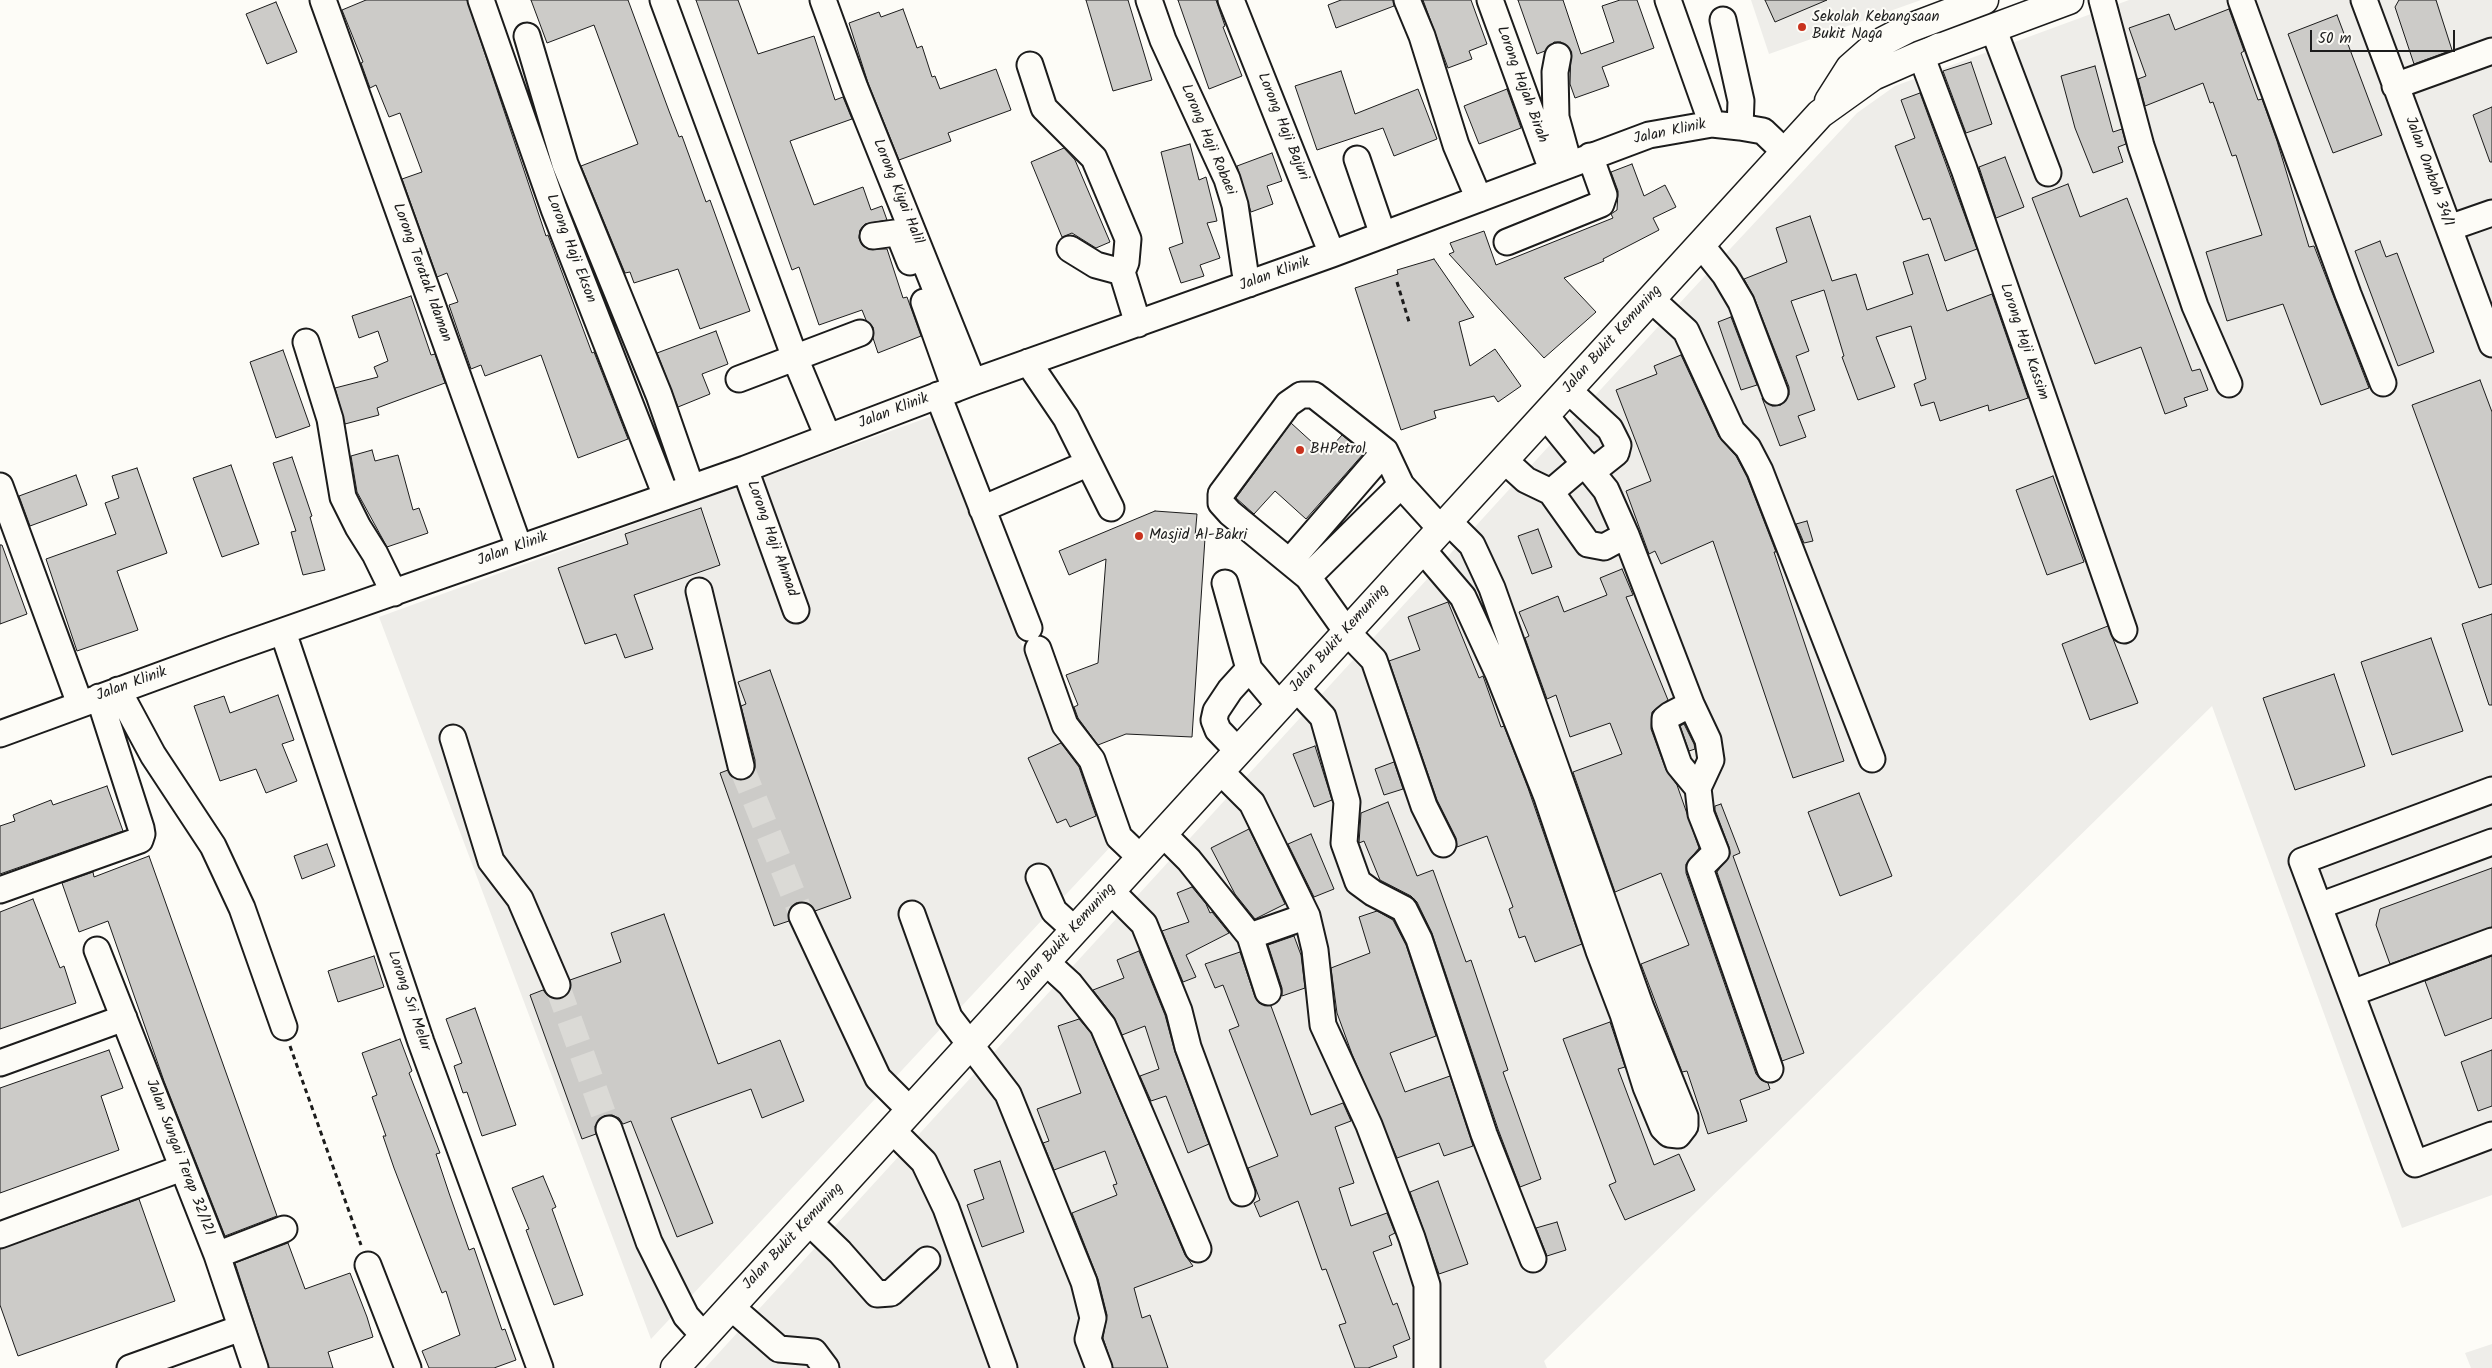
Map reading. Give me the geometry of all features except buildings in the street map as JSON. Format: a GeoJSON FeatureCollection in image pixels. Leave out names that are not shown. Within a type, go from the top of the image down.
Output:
{"type":"FeatureCollection","features":[{"type":"Feature","properties":{"kind":"main road"},"geometry":{"type":"LineString","coordinates":[[1820,114],[1850,68],[1876,45],[1907,29],[1984,0]]}},
{"type":"Feature","properties":{"kind":"main road","name":"Jalan Bukit Kemuning"},"geometry":{"type":"LineString","coordinates":[[675,1368],[1820,114],[1873,76],[1921,54],[2069,0]]}},
{"type":"Feature","properties":{"kind":"street","name":"Lorong Teratak Idaman"},"geometry":{"type":"LineString","coordinates":[[323,0],[519,547]]}},
{"type":"Feature","properties":{"kind":"street","name":"Lorong Haji Ekson"},"geometry":{"type":"LineString","coordinates":[[481,0],[554,209],[666,496]]}},
{"type":"Feature","properties":{"kind":"street"},"geometry":{"type":"LineString","coordinates":[[663,0],[795,358],[828,437]]}},
{"type":"Feature","properties":{"kind":"street","name":"Lorong Kiyai Halil"},"geometry":{"type":"LineString","coordinates":[[823,0],[855,88],[955,389]]}},
{"type":"Feature","properties":{"kind":"street","name":"Lorong Haji Robaei"},"geometry":{"type":"LineString","coordinates":[[1149,0],[1163,40],[1227,179],[1235,205],[1245,272],[1249,284]]}},
{"type":"Feature","properties":{"kind":"street","name":"Lorong Haji Bajuri"},"geometry":{"type":"LineString","coordinates":[[1231,0],[1332,254]]}},
{"type":"Feature","properties":{"kind":"street"},"geometry":{"type":"LineString","coordinates":[[1407,0],[1422,36],[1456,145],[1479,199]]}},
{"type":"Feature","properties":{"kind":"street","name":"Lorong Hajah Birah"},"geometry":{"type":"LineString","coordinates":[[1490,0],[1570,163]]}},
{"type":"Feature","properties":{"kind":"street"},"geometry":{"type":"LineString","coordinates":[[1668,0],[1712,124]]}},
{"type":"Feature","properties":{"kind":"street"},"geometry":{"type":"LineString","coordinates":[[1921,54],[1979,25],[2038,0]]}},
{"type":"Feature","properties":{"kind":"street"},"geometry":{"type":"LineString","coordinates":[[2102,0],[2141,146],[2195,306],[2229,384]]}},
{"type":"Feature","properties":{"kind":"street"},"geometry":{"type":"LineString","coordinates":[[2241,0],[2345,285],[2383,383]]}},
{"type":"Feature","properties":{"kind":"street","name":"Jalan Omboh 34/1"},"geometry":{"type":"LineString","coordinates":[[2364,0],[2492,344]]}},
{"type":"Feature","properties":{"kind":"street"},"geometry":{"type":"LineString","coordinates":[[1724,20],[1741,101],[1740,127]]}},
{"type":"Feature","properties":{"kind":"street"},"geometry":{"type":"LineString","coordinates":[[1993,28],[2048,173]]}},
{"type":"Feature","properties":{"kind":"street"},"geometry":{"type":"LineString","coordinates":[[527,36],[565,164],[658,395],[691,487]]}},
{"type":"Feature","properties":{"kind":"street"},"geometry":{"type":"LineString","coordinates":[[2395,86],[2492,51]]}},
{"type":"Feature","properties":{"kind":"street","name":"Lorong Haji Kassim"},"geometry":{"type":"LineString","coordinates":[[1921,54],[1964,169],[2124,630]]}},
{"type":"Feature","properties":{"kind":"street"},"geometry":{"type":"LineString","coordinates":[[1507,242],[1601,204],[1604,194],[1602,186],[1570,163],[1556,117],[1555,72],[1558,56]]}},
{"type":"Feature","properties":{"kind":"street"},"geometry":{"type":"LineString","coordinates":[[1030,65],[1044,108],[1094,158],[1128,239],[1126,262],[1122,272],[1138,324]]}},
{"type":"Feature","properties":{"kind":"street","name":"Jalan Klinik"},"geometry":{"type":"LineString","coordinates":[[0,734],[519,547],[745,468],[1028,362],[1332,254],[1570,163],[1649,135],[1712,124],[1740,127],[1763,131],[1785,152]]}},
{"type":"Feature","properties":{"kind":"street"},"geometry":{"type":"LineString","coordinates":[[1357,159],[1383,235]]}},
{"type":"Feature","properties":{"kind":"street"},"geometry":{"type":"LineString","coordinates":[[2449,228],[2492,213]]}},
{"type":"Feature","properties":{"kind":"street"},"geometry":{"type":"LineString","coordinates":[[873,236],[895,233],[900,237],[955,389],[982,509],[1065,725],[1092,760],[1120,837],[1141,858]]}},
{"type":"Feature","properties":{"kind":"street"},"geometry":{"type":"LineString","coordinates":[[1701,245],[1742,302],[1775,392]]}},
{"type":"Feature","properties":{"kind":"street"},"geometry":{"type":"LineString","coordinates":[[1070,249],[1096,265],[1122,272]]}},
{"type":"Feature","properties":{"kind":"street"},"geometry":{"type":"LineString","coordinates":[[1651,299],[1686,331],[1732,431],[1748,448],[1760,471],[1872,759]]}},
{"type":"Feature","properties":{"kind":"street"},"geometry":{"type":"LineString","coordinates":[[739,379],[860,333]]}},
{"type":"Feature","properties":{"kind":"street"},"geometry":{"type":"LineString","coordinates":[[306,342],[330,419],[343,497],[358,527],[375,554],[394,593]]}},
{"type":"Feature","properties":{"kind":"street"},"geometry":{"type":"LineString","coordinates":[[1028,362],[1066,418],[1087,464],[1111,508]]}},
{"type":"Feature","properties":{"kind":"street"},"geometry":{"type":"LineString","coordinates":[[1550,492],[1616,453],[1618,445],[1610,429],[1568,390]]}},
{"type":"Feature","properties":{"kind":"street"},"geometry":{"type":"LineString","coordinates":[[1422,549],[1463,597],[1498,673],[1546,797],[1599,951],[1632,1011],[1482,562],[1472,545],[1445,525],[1401,485],[1385,451],[1314,395],[1301,395],[1288,404],[1221,494],[1221,503],[1230,513],[1299,569],[1347,632],[1374,660],[1424,806],[1443,844]]}},
{"type":"Feature","properties":{"kind":"street"},"geometry":{"type":"LineString","coordinates":[[1545,415],[1606,490],[1626,535],[1708,740],[1712,760],[1698,788]]}},
{"type":"Feature","properties":{"kind":"street"},"geometry":{"type":"LineString","coordinates":[[1299,569],[1385,451]]}},
{"type":"Feature","properties":{"kind":"street"},"geometry":{"type":"LineString","coordinates":[[1504,460],[1526,480],[1550,492],[1588,544],[1604,547],[1626,535]]}},
{"type":"Feature","properties":{"kind":"street"},"geometry":{"type":"LineString","coordinates":[[982,509],[1087,464]]}},
{"type":"Feature","properties":{"kind":"street","name":"Lorong Haji Ahmad"},"geometry":{"type":"LineString","coordinates":[[745,468],[796,610]]}},
{"type":"Feature","properties":{"kind":"street"},"geometry":{"type":"LineString","coordinates":[[1299,569],[1401,485]]}},
{"type":"Feature","properties":{"kind":"street"},"geometry":{"type":"LineString","coordinates":[[0,486],[99,697],[142,834],[140,840],[0,890]]}},
{"type":"Feature","properties":{"kind":"street"},"geometry":{"type":"LineString","coordinates":[[1225,583],[1249,669],[1288,697],[1323,717],[1346,802],[1344,843],[1358,882],[1374,893],[1404,908],[1419,939],[1484,1134],[1533,1259]]}},
{"type":"Feature","properties":{"kind":"street"},"geometry":{"type":"LineString","coordinates":[[699,591],[741,766]]}},
{"type":"Feature","properties":{"kind":"street","name":"Lorong Sri Melur"},"geometry":{"type":"LineString","coordinates":[[283,632],[421,1042],[540,1368]]}},
{"type":"Feature","properties":{"kind":"street"},"geometry":{"type":"LineString","coordinates":[[1238,752],[1218,730],[1214,720],[1216,711],[1230,690],[1249,669]]}},
{"type":"Feature","properties":{"kind":"street"},"geometry":{"type":"LineString","coordinates":[[99,697],[153,755],[213,846],[242,908],[284,1028]]}},
{"type":"Feature","properties":{"kind":"street"},"geometry":{"type":"LineString","coordinates":[[1692,704],[1670,715],[1665,719],[1665,725],[1679,765],[1698,788],[1701,814],[1716,852],[1700,868],[1770,1069]]}},
{"type":"Feature","properties":{"kind":"street"},"geometry":{"type":"LineString","coordinates":[[453,738],[491,861],[520,898],[557,985]]}},
{"type":"Feature","properties":{"kind":"street"},"geometry":{"type":"LineString","coordinates":[[1220,771],[1252,803],[1306,916],[1315,950],[1324,1025],[1369,1125],[1412,1238],[1426,1285],[1427,1368]]}},
{"type":"Feature","properties":{"kind":"street"},"geometry":{"type":"LineString","coordinates":[[2492,790],[2302,861],[2415,1164],[2492,1135]]}},
{"type":"Feature","properties":{"kind":"street"},"geometry":{"type":"LineString","coordinates":[[1162,834],[1189,860],[1250,936],[1268,992]]}},
{"type":"Feature","properties":{"kind":"street"},"geometry":{"type":"LineString","coordinates":[[2319,906],[2492,842]]}},
{"type":"Feature","properties":{"kind":"street"},"geometry":{"type":"LineString","coordinates":[[1039,877],[1054,911],[1075,930]]}},
{"type":"Feature","properties":{"kind":"street"},"geometry":{"type":"LineString","coordinates":[[1111,891],[1144,924],[1179,1011],[1188,1047],[1242,1193]]}},
{"type":"Feature","properties":{"kind":"street"},"geometry":{"type":"LineString","coordinates":[[912,914],[949,1017],[969,1046],[1008,1094],[1084,1282],[1093,1318],[1088,1339],[1099,1368]]}},
{"type":"Feature","properties":{"kind":"street"},"geometry":{"type":"LineString","coordinates":[[802,916],[878,1078],[924,1162],[946,1208],[974,1279],[1004,1368]]}},
{"type":"Feature","properties":{"kind":"street"},"geometry":{"type":"LineString","coordinates":[[1250,936],[1306,916]]}},
{"type":"Feature","properties":{"kind":"street"},"geometry":{"type":"LineString","coordinates":[[2352,993],[2492,941]]}},
{"type":"Feature","properties":{"kind":"street","name":"Jalan Sungai Terap 32/121"},"geometry":{"type":"LineString","coordinates":[[96,950],[217,1255],[255,1368]]}},
{"type":"Feature","properties":{"kind":"street"},"geometry":{"type":"LineString","coordinates":[[1046,962],[1070,984],[1103,1026],[1198,1249]]}},
{"type":"Feature","properties":{"kind":"street"},"geometry":{"type":"LineString","coordinates":[[0,1062],[124,1018]]}},
{"type":"Feature","properties":{"kind":"street"},"geometry":{"type":"LineString","coordinates":[[609,1129],[649,1242],[686,1316],[704,1336]]}},
{"type":"Feature","properties":{"kind":"street"},"geometry":{"type":"LineString","coordinates":[[0,1236],[182,1168]]}},
{"type":"Feature","properties":{"kind":"street"},"geometry":{"type":"LineString","coordinates":[[808,1222],[840,1252],[877,1294],[891,1293],[927,1260]]}},
{"type":"Feature","properties":{"kind":"street"},"geometry":{"type":"LineString","coordinates":[[217,1255],[284,1229]]}},
{"type":"Feature","properties":{"kind":"street"},"geometry":{"type":"LineString","coordinates":[[368,1265],[408,1368]]}},
{"type":"Feature","properties":{"kind":"street"},"geometry":{"type":"LineString","coordinates":[[731,1307],[779,1349],[814,1352],[826,1368]]}},
{"type":"Feature","properties":{"kind":"street"},"geometry":{"type":"LineString","coordinates":[[130,1368],[241,1328]]}},
{"type":"Feature","properties":{"kind":"path"},"geometry":{"type":"LineString","coordinates":[[1397,282],[1410,325]]}},
{"type":"Feature","properties":{"kind":"path"},"geometry":{"type":"LineString","coordinates":[[284,1028],[368,1265]]}},
{"type":"Feature","properties":{"kind":"shaded area","name":"Sekolah Kebangsaan Bukit Naga"},"geometry":{"type":"Polygon","coordinates":[[[1751,0],[1921,0],[1769,54],[1751,0]]]}},
{"type":"Feature","properties":{"kind":"shaded area"},"geometry":{"type":"Polygon","coordinates":[[[2129,0],[2492,0],[2492,1195],[2402,1228],[2212,706],[1544,1361],[1547,1368],[705,1368],[1689,293],[1857,113],[1895,86],[2129,0]]]}},
{"type":"Feature","properties":{"kind":"shaded area"},"geometry":{"type":"Polygon","coordinates":[[[932,416],[1052,722],[1087,762],[1113,844],[651,1339],[379,617],[932,416]]]}},
{"type":"Feature","properties":{"kind":"shaded area"},"geometry":{"type":"Polygon","coordinates":[[[2492,1344],[2492,1368],[2471,1368],[2465,1353],[2492,1344]]]}},
{"type":"Feature","properties":{"kind":"tunnel"},"geometry":{"type":"LineString","coordinates":[[741,766],[802,916]]}},
{"type":"Feature","properties":{"kind":"tunnel"},"geometry":{"type":"LineString","coordinates":[[557,985],[609,1129]]}},
{"type":"Feature","properties":{"kind":"place","name":"Sekolah Kebangsaan Bukit Naga"},"geometry":{"type":"Point","coordinates":[1802,27]}},
{"type":"Feature","properties":{"kind":"place","name":"BHPetrol"},"geometry":{"type":"Point","coordinates":[1300,450]}},
{"type":"Feature","properties":{"kind":"place","name":"Masjid Al-Bakri"},"geometry":{"type":"Point","coordinates":[1139,536]}}]}
